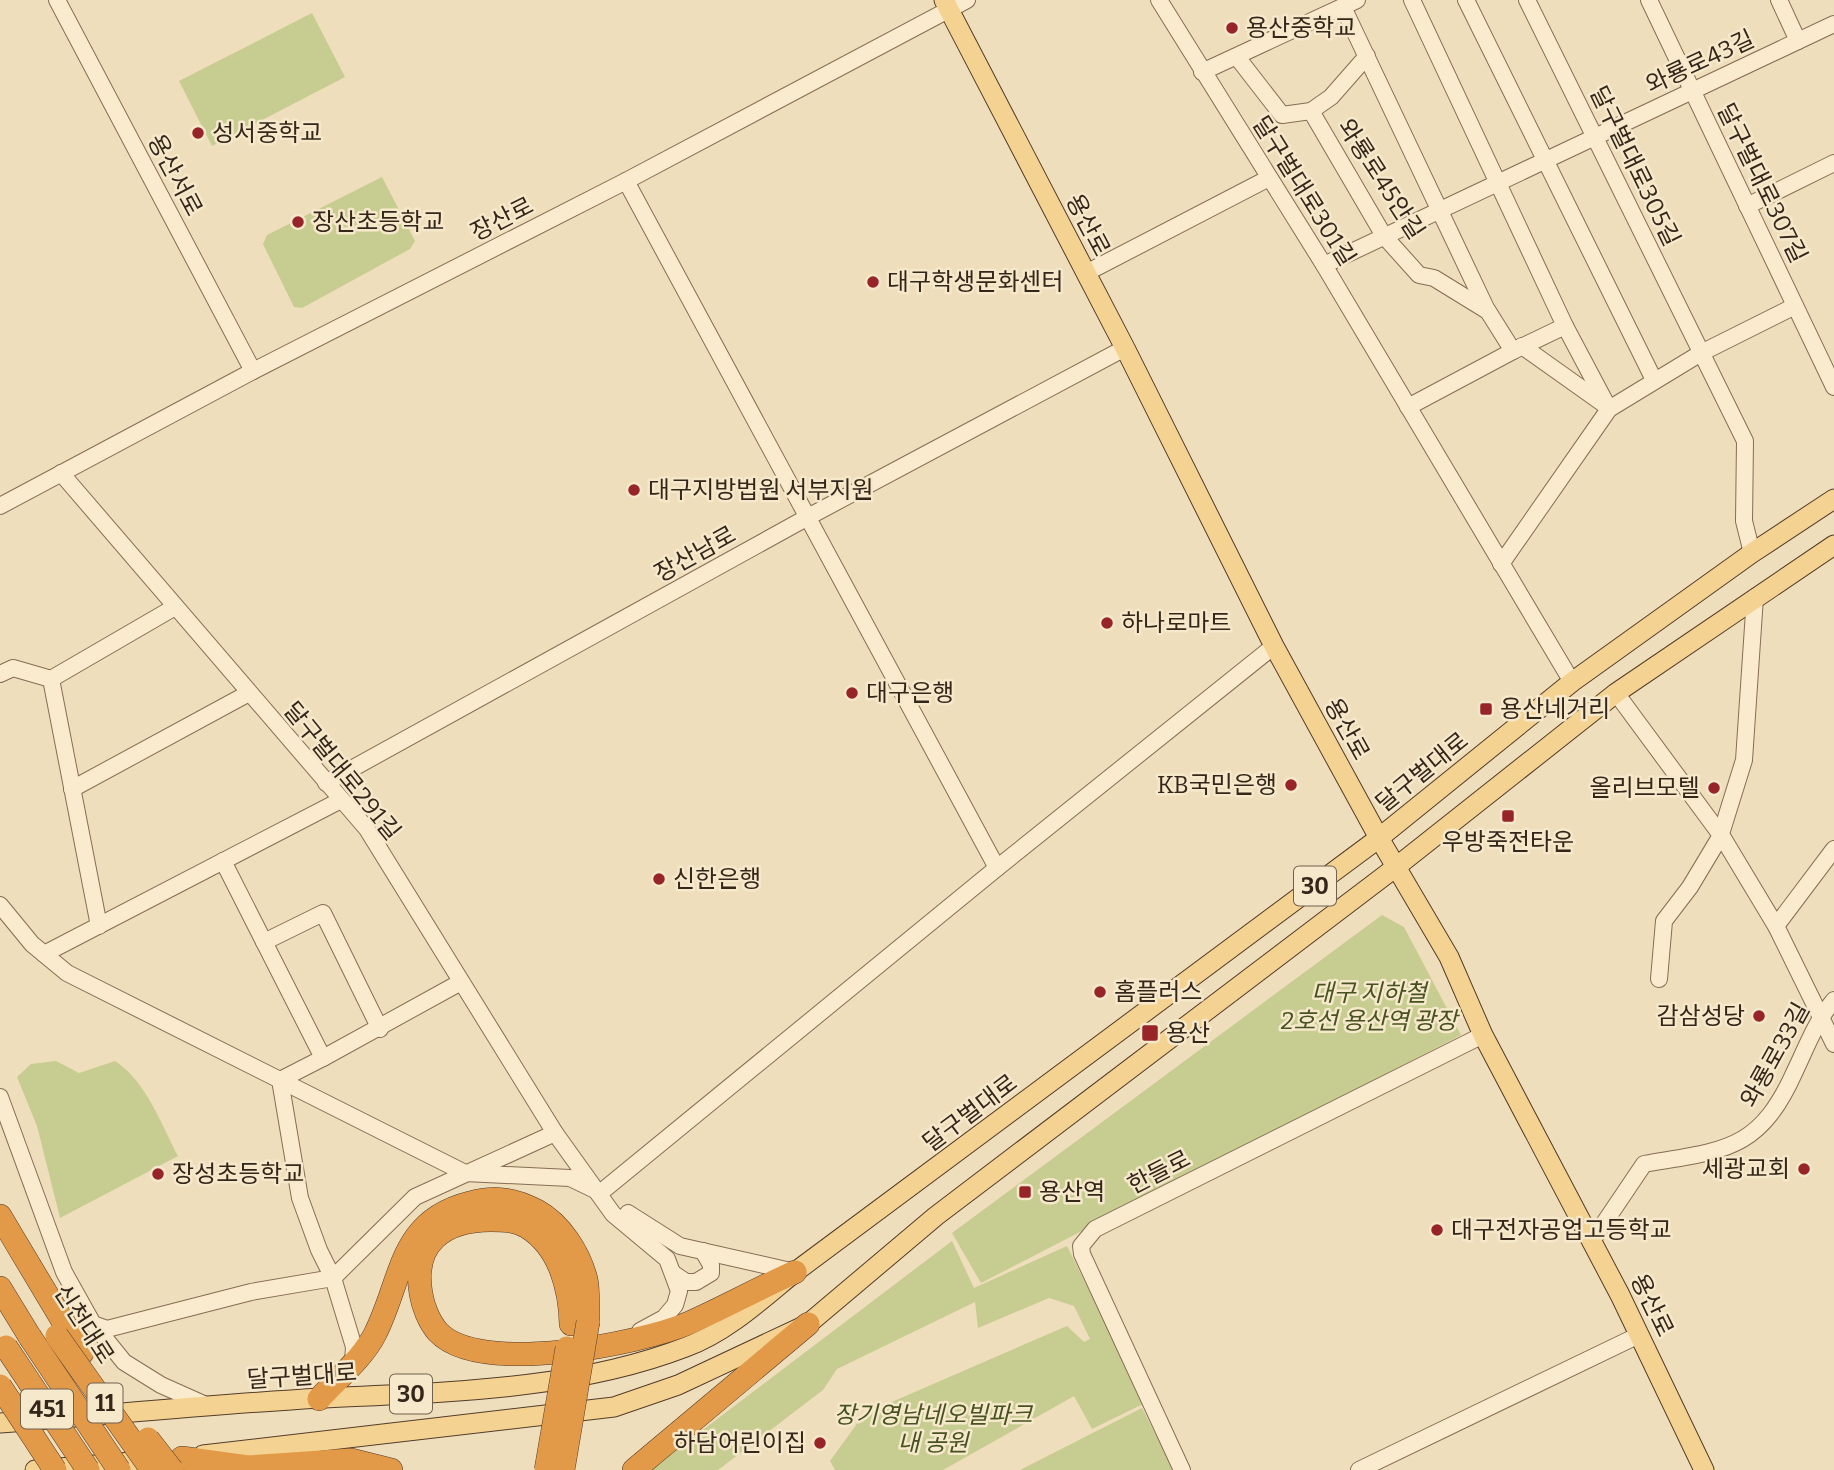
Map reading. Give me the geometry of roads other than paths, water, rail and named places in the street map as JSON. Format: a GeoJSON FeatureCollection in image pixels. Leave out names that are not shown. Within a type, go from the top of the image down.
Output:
{"type":"FeatureCollection","features":[{"type":"Feature","properties":{"kind":"highway"},"geometry":{"type":"LineString","coordinates":[[319,1399],[375,1335],[407,1249],[429,1221],[453,1207],[492,1197],[512,1200],[539,1212],[568,1237],[586,1279],[563,1470]]}},
{"type":"Feature","properties":{"kind":"highway"},"geometry":{"type":"LineString","coordinates":[[0,1216],[82,1353],[177,1464],[248,1467],[351,1460],[391,1470]]}},
{"type":"Feature","properties":{"kind":"highway"},"geometry":{"type":"LineString","coordinates":[[546,1470],[579,1323],[562,1272],[547,1245],[527,1227],[507,1220],[466,1220],[442,1232],[423,1254],[417,1274],[423,1306],[439,1333],[472,1350],[522,1354],[607,1346],[648,1337],[689,1322],[794,1272]]}},
{"type":"Feature","properties":{"kind":"highway","name":"신천대로"},"geometry":{"type":"LineString","coordinates":[[0,1239],[57,1336],[152,1470]]}},
{"type":"Feature","properties":{"kind":"highway","name":"451"},"geometry":{"type":"LineString","coordinates":[[0,1288],[119,1470]]}},
{"type":"Feature","properties":{"kind":"highway"},"geometry":{"type":"LineString","coordinates":[[634,1470],[808,1324]]}},
{"type":"Feature","properties":{"kind":"highway","name":"451"},"geometry":{"type":"LineString","coordinates":[[3,1342],[88,1470]]}},
{"type":"Feature","properties":{"kind":"highway"},"geometry":{"type":"LineString","coordinates":[[0,1387],[55,1470]]}},
{"type":"Feature","properties":{"kind":"highway"},"geometry":{"type":"LineString","coordinates":[[645,1470],[666,1444]]}},
{"type":"Feature","properties":{"kind":"main road","name":"용산로"},"geometry":{"type":"LineString","coordinates":[[946,5],[1125,348],[1274,646],[1379,838],[1449,957],[1483,1035],[1592,1241],[1704,1470]]}},
{"type":"Feature","properties":{"kind":"main road","name":"달구벌대로"},"geometry":{"type":"LineString","coordinates":[[0,1423],[448,1390],[605,1373],[689,1347],[745,1313],[794,1272],[1379,838],[1572,682],[1752,553],[1834,499]]}},
{"type":"Feature","properties":{"kind":"main road","name":"30"},"geometry":{"type":"LineString","coordinates":[[35,1470],[177,1464],[614,1407],[678,1385],[808,1324],[936,1216],[1396,867],[1616,693],[1834,545]]}},
{"type":"Feature","properties":{"kind":"street","name":"용산서로"},"geometry":{"type":"LineString","coordinates":[[57,0],[253,371]]}},
{"type":"Feature","properties":{"kind":"street"},"geometry":{"type":"LineString","coordinates":[[946,5],[967,0]]}},
{"type":"Feature","properties":{"kind":"street","name":"달구벌대로301길"},"geometry":{"type":"LineString","coordinates":[[1159,0],[1324,265],[1572,682]]}},
{"type":"Feature","properties":{"kind":"street"},"geometry":{"type":"LineString","coordinates":[[1412,0],[1566,326],[1609,409]]}},
{"type":"Feature","properties":{"kind":"street"},"geometry":{"type":"LineString","coordinates":[[1466,0],[1654,380]]}},
{"type":"Feature","properties":{"kind":"street","name":"달구벌대로305길"},"geometry":{"type":"LineString","coordinates":[[1527,0],[1745,441],[1744,521],[1752,553]]}},
{"type":"Feature","properties":{"kind":"street","name":"달구벌대로307길"},"geometry":{"type":"LineString","coordinates":[[1649,0],[1834,387]]}},
{"type":"Feature","properties":{"kind":"street"},"geometry":{"type":"LineString","coordinates":[[1779,0],[1798,41]]}},
{"type":"Feature","properties":{"kind":"street"},"geometry":{"type":"LineString","coordinates":[[1202,72],[1350,3],[1367,56],[1488,311],[1518,349],[1609,409]]}},
{"type":"Feature","properties":{"kind":"street","name":"장산로"},"geometry":{"type":"LineString","coordinates":[[0,506],[253,371],[626,181],[946,5]]}},
{"type":"Feature","properties":{"kind":"street","name":"와룡로43길"},"geometry":{"type":"LineString","coordinates":[[1324,265],[1439,208],[1834,24]]}},
{"type":"Feature","properties":{"kind":"street","name":"와룡로45안길"},"geometry":{"type":"LineString","coordinates":[[1237,57],[1282,115],[1311,111],[1331,97],[1367,56]]}},
{"type":"Feature","properties":{"kind":"street","name":"와룡로45안길"},"geometry":{"type":"LineString","coordinates":[[1311,111],[1384,236],[1419,275],[1434,278],[1488,311]]}},
{"type":"Feature","properties":{"kind":"street"},"geometry":{"type":"LineString","coordinates":[[1748,206],[1834,163]]}},
{"type":"Feature","properties":{"kind":"street"},"geometry":{"type":"LineString","coordinates":[[1086,273],[1269,178]]}},
{"type":"Feature","properties":{"kind":"street"},"geometry":{"type":"LineString","coordinates":[[626,181],[997,868]]}},
{"type":"Feature","properties":{"kind":"street"},"geometry":{"type":"LineString","coordinates":[[1502,564],[1609,409],[1701,353],[1795,306]]}},
{"type":"Feature","properties":{"kind":"street"},"geometry":{"type":"LineString","coordinates":[[1408,407],[1566,326]]}},
{"type":"Feature","properties":{"kind":"street","name":"장산남로"},"geometry":{"type":"LineString","coordinates":[[326,783],[808,517],[1125,348]]}},
{"type":"Feature","properties":{"kind":"street","name":"달구벌대로291길"},"geometry":{"type":"LineString","coordinates":[[61,473],[367,829],[555,1133],[613,1214],[667,1259],[674,1274]]}},
{"type":"Feature","properties":{"kind":"street"},"geometry":{"type":"LineString","coordinates":[[1659,979],[1664,921],[1690,887],[1721,834],[1744,760],[1755,597]]}},
{"type":"Feature","properties":{"kind":"street"},"geometry":{"type":"LineString","coordinates":[[0,674],[13,668],[51,679],[175,607]]}},
{"type":"Feature","properties":{"kind":"street"},"geometry":{"type":"LineString","coordinates":[[600,1193],[997,868],[1274,646]]}},
{"type":"Feature","properties":{"kind":"street"},"geometry":{"type":"LineString","coordinates":[[51,679],[99,926]]}},
{"type":"Feature","properties":{"kind":"street"},"geometry":{"type":"LineString","coordinates":[[72,789],[249,693]]}},
{"type":"Feature","properties":{"kind":"street"},"geometry":{"type":"LineString","coordinates":[[1616,693],[1721,834],[1776,926],[1834,1044]]}},
{"type":"Feature","properties":{"kind":"street"},"geometry":{"type":"LineString","coordinates":[[44,954],[341,800]]}},
{"type":"Feature","properties":{"kind":"street"},"geometry":{"type":"LineString","coordinates":[[1776,926],[1834,849]]}},
{"type":"Feature","properties":{"kind":"street"},"geometry":{"type":"LineString","coordinates":[[223,861],[323,1058]]}},
{"type":"Feature","properties":{"kind":"street"},"geometry":{"type":"LineString","coordinates":[[0,905],[44,954],[67,974],[466,1173],[570,1178],[600,1193],[680,1246],[794,1272]]}},
{"type":"Feature","properties":{"kind":"street"},"geometry":{"type":"LineString","coordinates":[[264,942],[323,913],[380,1029]]}},
{"type":"Feature","properties":{"kind":"street"},"geometry":{"type":"LineString","coordinates":[[280,1080],[380,1029],[461,982]]}},
{"type":"Feature","properties":{"kind":"street","name":"와룡로33길"},"geometry":{"type":"LineString","coordinates":[[1592,1241],[1644,1164],[1720,1151],[1758,1132],[1785,1094],[1820,1016],[1834,1000]]}},
{"type":"Feature","properties":{"kind":"street","name":"한들로"},"geometry":{"type":"LineString","coordinates":[[1182,1470],[1082,1254],[1082,1246],[1095,1230],[1483,1035]]}},
{"type":"Feature","properties":{"kind":"street"},"geometry":{"type":"LineString","coordinates":[[280,1080],[299,1198],[319,1250],[334,1278],[354,1346],[353,1362]]}},
{"type":"Feature","properties":{"kind":"street"},"geometry":{"type":"LineString","coordinates":[[0,1097],[64,1272],[93,1324],[124,1362],[161,1385],[211,1407]]}},
{"type":"Feature","properties":{"kind":"street"},"geometry":{"type":"LineString","coordinates":[[93,1324],[107,1329],[251,1292],[334,1278],[415,1197],[555,1133]]}},
{"type":"Feature","properties":{"kind":"street"},"geometry":{"type":"LineString","coordinates":[[674,1274],[686,1282],[705,1278],[711,1273],[711,1265],[703,1251]]}},
{"type":"Feature","properties":{"kind":"street"},"geometry":{"type":"LineString","coordinates":[[607,1346],[664,1318],[675,1305],[679,1291],[674,1274]]}},
{"type":"Feature","properties":{"kind":"street"},"geometry":{"type":"LineString","coordinates":[[1359,1470],[1639,1335]]}},
{"type":"Feature","properties":{"kind":"place","name":"용산중학교"},"geometry":{"type":"Point","coordinates":[1232,28]}},
{"type":"Feature","properties":{"kind":"place","name":"성서중학교"},"geometry":{"type":"Point","coordinates":[198,133]}},
{"type":"Feature","properties":{"kind":"place","name":"장산초등학교"},"geometry":{"type":"Point","coordinates":[298,222]}},
{"type":"Feature","properties":{"kind":"place","name":"대구학생문화센터"},"geometry":{"type":"Point","coordinates":[873,282]}},
{"type":"Feature","properties":{"kind":"place","name":"대구지방법원 서부지원"},"geometry":{"type":"Point","coordinates":[634,490]}},
{"type":"Feature","properties":{"kind":"place","name":"하나로마트"},"geometry":{"type":"Point","coordinates":[1107,623]}},
{"type":"Feature","properties":{"kind":"place","name":"대구은행"},"geometry":{"type":"Point","coordinates":[852,693]}},
{"type":"Feature","properties":{"kind":"place","name":"용산네거리"},"geometry":{"type":"Point","coordinates":[1486,709]}},
{"type":"Feature","properties":{"kind":"place","name":"KB국민은행"},"geometry":{"type":"Point","coordinates":[1291,785]}},
{"type":"Feature","properties":{"kind":"place","name":"올리브모텔"},"geometry":{"type":"Point","coordinates":[1714,788]}},
{"type":"Feature","properties":{"kind":"place","name":"우방죽전타운"},"geometry":{"type":"Point","coordinates":[1508,816]}},
{"type":"Feature","properties":{"kind":"place","name":"신한은행"},"geometry":{"type":"Point","coordinates":[659,879]}},
{"type":"Feature","properties":{"kind":"place","name":"홈플러스"},"geometry":{"type":"Point","coordinates":[1100,992]}},
{"type":"Feature","properties":{"kind":"place","name":"감삼성당"},"geometry":{"type":"Point","coordinates":[1759,1016]}},
{"type":"Feature","properties":{"kind":"place","name":"용산"},"geometry":{"type":"Point","coordinates":[1150,1033]}},
{"type":"Feature","properties":{"kind":"place","name":"세광교회"},"geometry":{"type":"Point","coordinates":[1804,1169]}},
{"type":"Feature","properties":{"kind":"place","name":"장성초등학교"},"geometry":{"type":"Point","coordinates":[158,1174]}},
{"type":"Feature","properties":{"kind":"place","name":"용산역"},"geometry":{"type":"Point","coordinates":[1025,1192]}},
{"type":"Feature","properties":{"kind":"place","name":"대구전자공업고등학교"},"geometry":{"type":"Point","coordinates":[1437,1230]}},
{"type":"Feature","properties":{"kind":"place","name":"하담어린이집"},"geometry":{"type":"Point","coordinates":[820,1443]}},
{"type":"Feature","properties":{"kind":"park label","name":"대구 지하철 2호선 용산역 광장"},"geometry":{"type":"Point","coordinates":[1369,1007]}},
{"type":"Feature","properties":{"kind":"park label","name":"장기영남네오빌파크 내 공원"},"geometry":{"type":"Point","coordinates":[933,1429]}}]}
